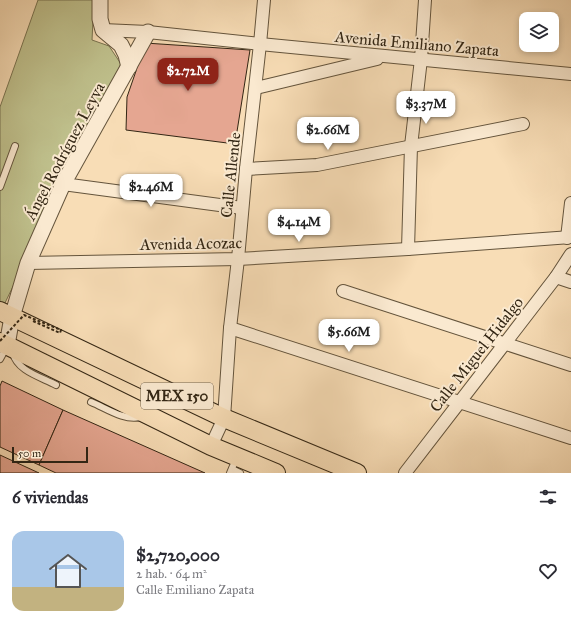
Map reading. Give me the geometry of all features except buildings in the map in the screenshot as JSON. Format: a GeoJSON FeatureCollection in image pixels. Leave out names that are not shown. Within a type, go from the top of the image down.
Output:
{"type":"FeatureCollection","features":[{"type":"Feature","properties":{"kind":"main road","name":"MEX 150"},"geometry":{"type":"LineString","coordinates":[[6,314],[224,418],[357,473]]}},
{"type":"Feature","properties":{"kind":"main road","name":"MEX 150"},"geometry":{"type":"LineString","coordinates":[[4,347],[211,446],[235,468],[276,473]]}},
{"type":"Feature","properties":{"kind":"street"},"geometry":{"type":"LineString","coordinates":[[100,0],[100,19],[103,30],[121,45],[126,54],[129,67]]}},
{"type":"Feature","properties":{"kind":"street","name":"Calle Allende"},"geometry":{"type":"LineString","coordinates":[[211,446],[224,418],[230,328],[264,0]]}},
{"type":"Feature","properties":{"kind":"street"},"geometry":{"type":"LineString","coordinates":[[408,249],[411,146],[422,59],[425,0]]}},
{"type":"Feature","properties":{"kind":"street","name":"Avenida Emiliano Zapata"},"geometry":{"type":"LineString","coordinates":[[103,30],[148,32],[571,74]]}},
{"type":"Feature","properties":{"kind":"street","name":"Ángel Rodríguez Leyva"},"geometry":{"type":"LineString","coordinates":[[4,347],[6,314],[64,184],[148,32]]}},
{"type":"Feature","properties":{"kind":"street"},"geometry":{"type":"LineString","coordinates":[[256,88],[386,56]]}},
{"type":"Feature","properties":{"kind":"street"},"geometry":{"type":"LineString","coordinates":[[246,169],[317,165],[523,124]]}},
{"type":"Feature","properties":{"kind":"street"},"geometry":{"type":"LineString","coordinates":[[64,184],[242,208]]}},
{"type":"Feature","properties":{"kind":"street"},"geometry":{"type":"LineString","coordinates":[[569,238],[571,203]]}},
{"type":"Feature","properties":{"kind":"street","name":"Avenida Acozac"},"geometry":{"type":"LineString","coordinates":[[28,263],[238,258],[408,249],[569,238]]}},
{"type":"Feature","properties":{"kind":"street","name":"Calle Miguel Hidalgo"},"geometry":{"type":"LineString","coordinates":[[405,473],[556,277],[571,254]]}},
{"type":"Feature","properties":{"kind":"street"},"geometry":{"type":"LineString","coordinates":[[556,277],[571,282]]}},
{"type":"Feature","properties":{"kind":"street"},"geometry":{"type":"LineString","coordinates":[[343,290],[571,366]]}},
{"type":"Feature","properties":{"kind":"street"},"geometry":{"type":"LineString","coordinates":[[230,328],[571,438]]}},
{"type":"Feature","properties":{"kind":"lane"},"geometry":{"type":"LineString","coordinates":[[0,187],[15,146]]}},
{"type":"Feature","properties":{"kind":"lane"},"geometry":{"type":"LineString","coordinates":[[4,347],[19,366],[56,385]]}},
{"type":"Feature","properties":{"kind":"lane"},"geometry":{"type":"LineString","coordinates":[[91,402],[122,416],[136,418],[148,415]]}},
{"type":"Feature","properties":{"kind":"path"},"geometry":{"type":"LineString","coordinates":[[4,347],[24,316],[61,330],[60,333],[33,321]]}},
{"type":"Feature","properties":{"kind":"green space"},"geometry":{"type":"Polygon","coordinates":[[[38,0],[94,0],[92,40],[109,46],[121,64],[3,307],[0,305],[0,107],[38,0]]]}}]}
